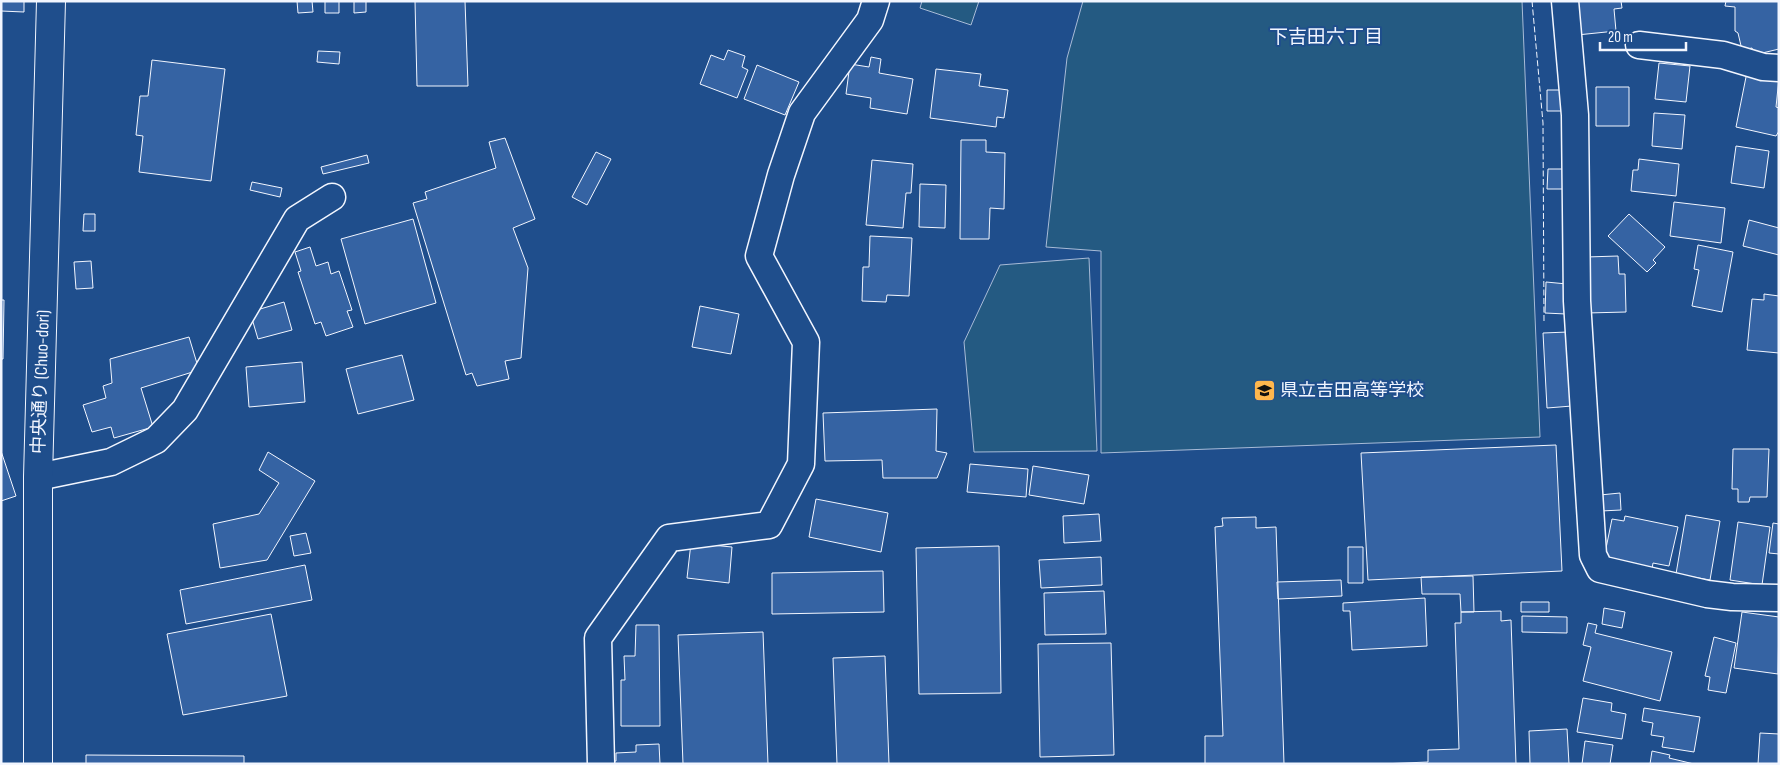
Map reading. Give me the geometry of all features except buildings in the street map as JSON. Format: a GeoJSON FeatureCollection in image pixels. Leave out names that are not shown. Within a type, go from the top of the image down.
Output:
{"type":"FeatureCollection","features":[{"type":"Feature","properties":{"kind":"street","name":"中央通り (Chuo-dori)"},"geometry":{"type":"LineString","coordinates":[[38,764],[38,477],[52,1]]}},
{"type":"Feature","properties":{"kind":"street"},"geometry":{"type":"LineString","coordinates":[[601,764],[598,638],[669,538],[769,525],[801,464],[806,342],[758,256],[781,175],[802,113],[870,20],[876,1]]}},
{"type":"Feature","properties":{"kind":"street"},"geometry":{"type":"LineString","coordinates":[[1565,1],[1576,115],[1577,301],[1593,555],[1600,569],[1689,590],[1732,597],[1779,598]]}},
{"type":"Feature","properties":{"kind":"street"},"geometry":{"type":"LineString","coordinates":[[1639,46],[1724,55],[1763,66],[1779,68]]}},
{"type":"Feature","properties":{"kind":"street"},"geometry":{"type":"LineString","coordinates":[[38,477],[111,462],[156,440],[185,410],[297,219],[332,197]]}},
{"type":"Feature","properties":{"kind":"shaded area"},"geometry":{"type":"Polygon","coordinates":[[[922,1],[979,1],[971,25],[920,8],[922,1]]]}},
{"type":"Feature","properties":{"kind":"shaded area"},"geometry":{"type":"Polygon","coordinates":[[[1083,1],[1522,1],[1540,437],[1101,453],[1101,251],[1046,247],[1067,58],[1083,1]]]}},
{"type":"Feature","properties":{"kind":"shaded area"},"geometry":{"type":"Polygon","coordinates":[[[1089,258],[1097,451],[974,452],[964,342],[1000,265],[1089,258]]]}},
{"type":"Feature","properties":{"kind":"fence"},"geometry":{"type":"LineString","coordinates":[[1532,1],[1543,123],[1544,322]]}},
{"type":"Feature","properties":{"kind":"place","name":"県立吉田高等学校"},"geometry":{"type":"Point","coordinates":[1264,390]}},
{"type":"Feature","properties":{"kind":"district","name":"下吉田六丁目"},"geometry":{"type":"Point","coordinates":[1326,37]}}]}
